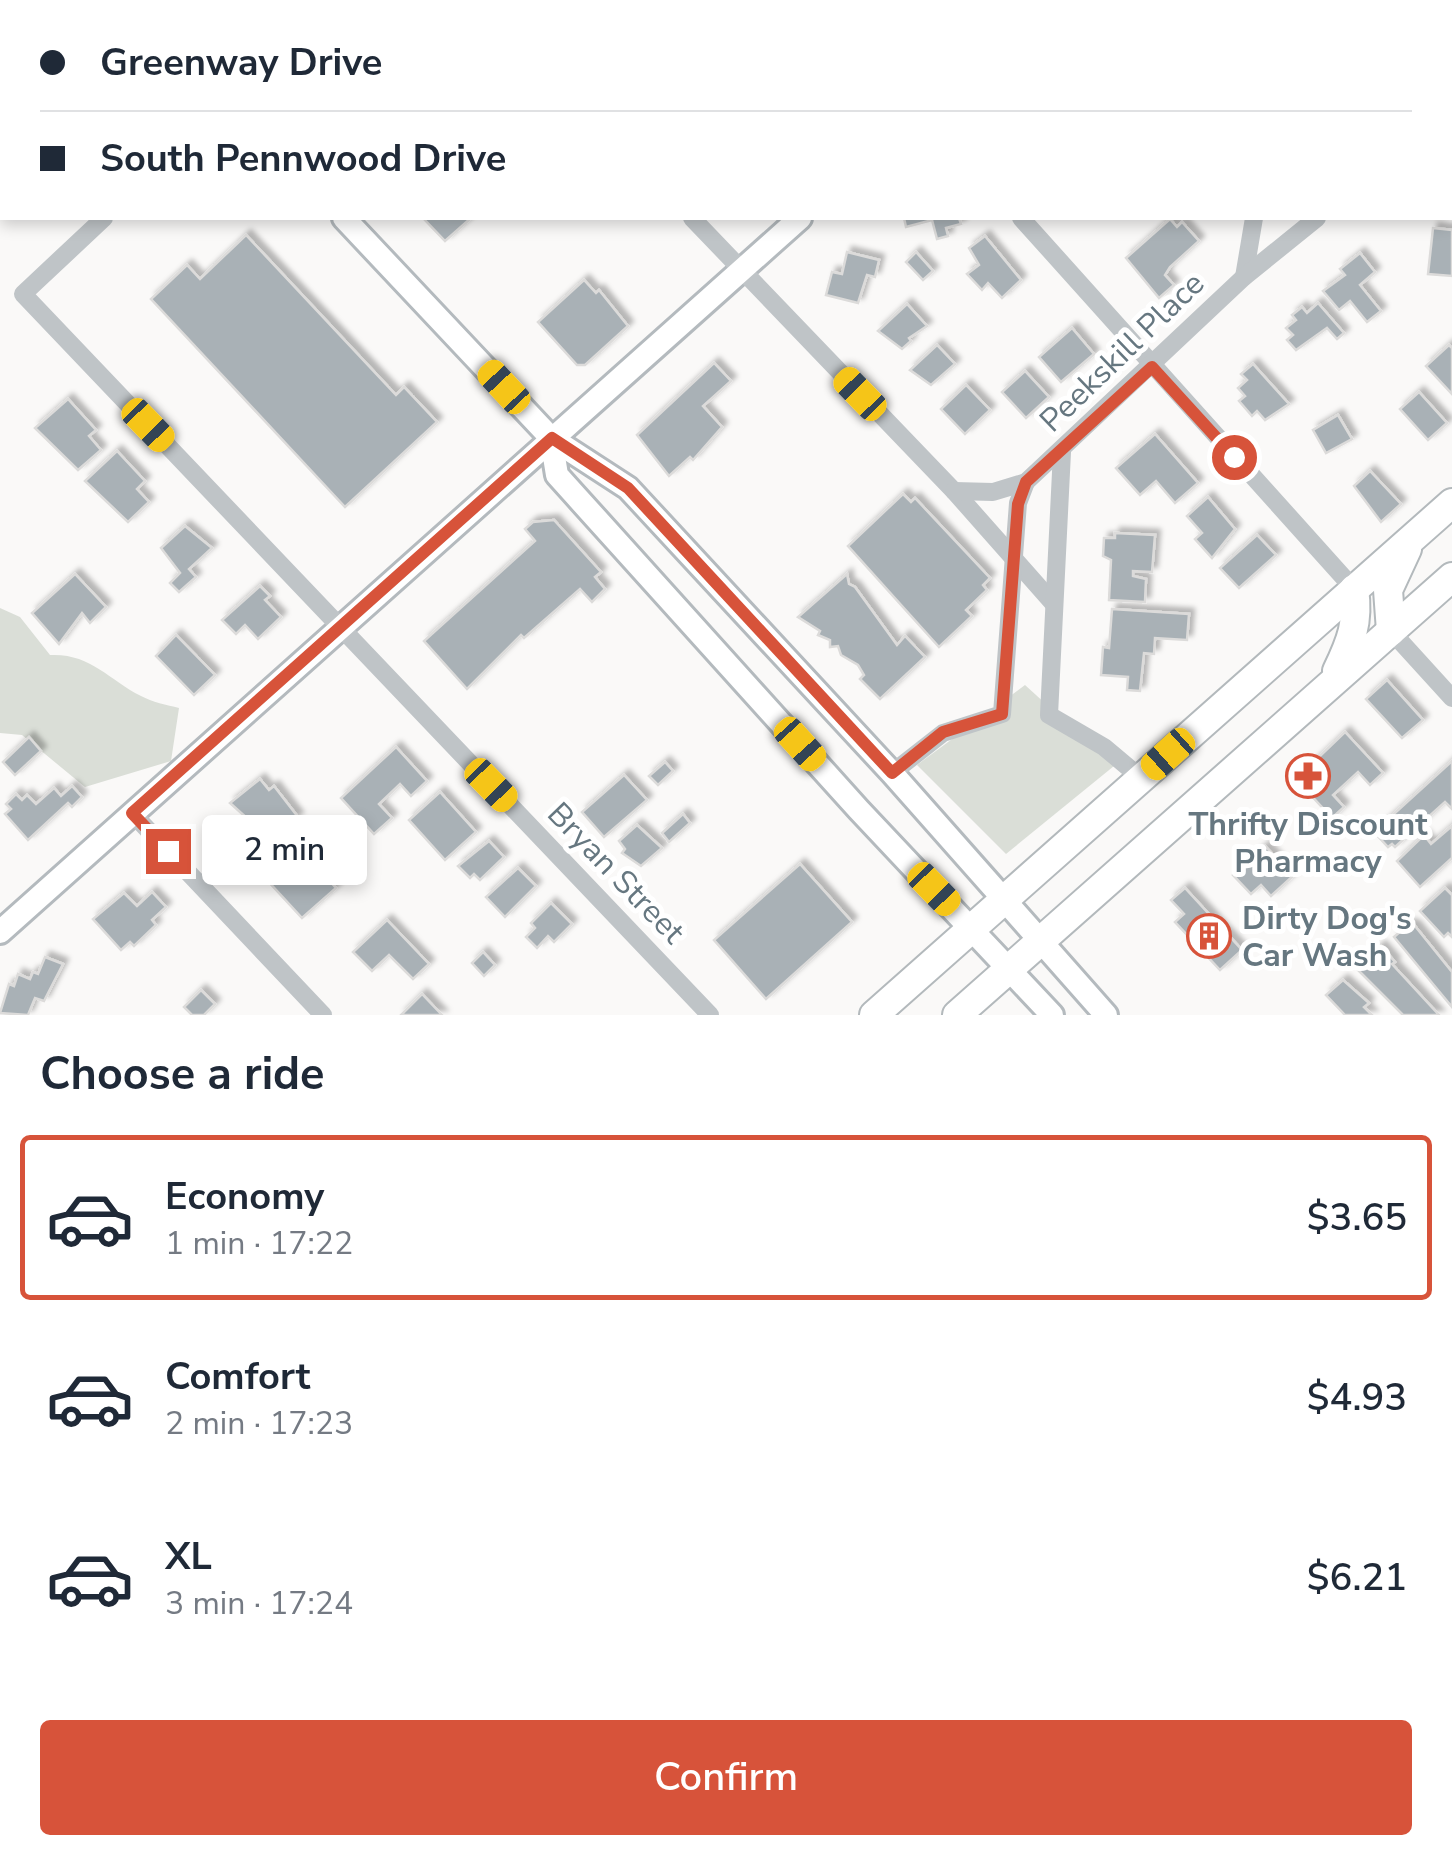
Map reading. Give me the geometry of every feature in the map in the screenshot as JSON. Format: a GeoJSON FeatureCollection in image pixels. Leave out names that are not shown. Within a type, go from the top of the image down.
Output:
{"type":"FeatureCollection","features":[{"type":"Feature","properties":{"kind":"main road"},"geometry":{"type":"LineString","coordinates":[[346,220],[552,438],[628,488],[892,773],[1106,1015]]}},
{"type":"Feature","properties":{"kind":"main road"},"geometry":{"type":"LineString","coordinates":[[0,932],[798,220]]}},
{"type":"Feature","properties":{"kind":"main road"},"geometry":{"type":"LineString","coordinates":[[552,438],[557,475],[1052,1015]]}},
{"type":"Feature","properties":{"kind":"main road"},"geometry":{"type":"LineString","coordinates":[[874,1015],[1452,503]]}},
{"type":"Feature","properties":{"kind":"main road"},"geometry":{"type":"LineString","coordinates":[[1391,630],[1388,590],[1412,539]]}},
{"type":"Feature","properties":{"kind":"main road"},"geometry":{"type":"LineString","coordinates":[[957,1015],[1452,577]]}},
{"type":"Feature","properties":{"kind":"main road"},"geometry":{"type":"LineString","coordinates":[[1332,682],[1354,638],[1358,614],[1354,589]]}},
{"type":"Feature","properties":{"kind":"street","name":"Bryan Street"},"geometry":{"type":"LineString","coordinates":[[102,220],[22,294],[710,1015]]}},
{"type":"Feature","properties":{"kind":"street"},"geometry":{"type":"LineString","coordinates":[[694,220],[954,491],[1053,604]]}},
{"type":"Feature","properties":{"kind":"street"},"geometry":{"type":"LineString","coordinates":[[1023,220],[1354,589]]}},
{"type":"Feature","properties":{"kind":"street"},"geometry":{"type":"LineString","coordinates":[[1244,277],[1254,220]]}},
{"type":"Feature","properties":{"kind":"street","name":"Peekskill Place"},"geometry":{"type":"LineString","coordinates":[[954,491],[993,492],[1026,482],[1244,277],[1315,220]]}},
{"type":"Feature","properties":{"kind":"street"},"geometry":{"type":"LineString","coordinates":[[1062,452],[1048,715],[1104,746],[1141,778]]}},
{"type":"Feature","properties":{"kind":"street"},"geometry":{"type":"LineString","coordinates":[[892,773],[943,732],[1002,714],[1018,504],[1026,482]]}},
{"type":"Feature","properties":{"kind":"street"},"geometry":{"type":"LineString","coordinates":[[1391,630],[1452,698]]}},
{"type":"Feature","properties":{"kind":"street"},"geometry":{"type":"LineString","coordinates":[[132,813],[323,1015]]}},
{"type":"Feature","properties":{"kind":"shaded area"},"geometry":{"type":"Polygon","coordinates":[[[0,608],[20,617],[50,655],[76,658],[141,696],[179,708],[171,761],[85,787],[22,735],[0,733],[0,608]]]}},
{"type":"Feature","properties":{"kind":"shaded area"},"geometry":{"type":"Polygon","coordinates":[[[1025,685],[1114,766],[1006,854],[917,765],[1025,685]]]}},
{"type":"Feature","properties":{"kind":"building"},"geometry":{"type":"Polygon","coordinates":[[[425,220],[469,220],[445,241],[425,220]]]}},
{"type":"Feature","properties":{"kind":"building"},"geometry":{"type":"Polygon","coordinates":[[[904,220],[932,220],[906,227],[904,220]]]}},
{"type":"Feature","properties":{"kind":"building"},"geometry":{"type":"Polygon","coordinates":[[[932,220],[960,220],[961,224],[946,228],[948,236],[937,239],[932,220]]]}},
{"type":"Feature","properties":{"kind":"building"},"geometry":{"type":"Polygon","coordinates":[[[1169,220],[1177,227],[1182,222],[1199,241],[1170,267],[1165,275],[1174,285],[1159,298],[1126,258],[1169,220]]]}},
{"type":"Feature","properties":{"kind":"building"},"geometry":{"type":"Polygon","coordinates":[[[1433,228],[1452,230],[1452,276],[1428,274],[1433,228]]]}},
{"type":"Feature","properties":{"kind":"building"},"geometry":{"type":"Polygon","coordinates":[[[246,235],[396,395],[404,387],[437,422],[345,507],[151,299],[187,265],[200,279],[246,235]]]}},
{"type":"Feature","properties":{"kind":"building"},"geometry":{"type":"Polygon","coordinates":[[[985,236],[1021,280],[1002,298],[988,283],[982,290],[967,274],[979,265],[969,248],[985,236]]]}},
{"type":"Feature","properties":{"kind":"building"},"geometry":{"type":"Polygon","coordinates":[[[847,252],[879,260],[875,277],[867,275],[858,303],[826,295],[832,272],[842,274],[847,252]]]}},
{"type":"Feature","properties":{"kind":"building"},"geometry":{"type":"Polygon","coordinates":[[[916,252],[933,271],[923,280],[906,262],[916,252]]]}},
{"type":"Feature","properties":{"kind":"building"},"geometry":{"type":"Polygon","coordinates":[[[1360,253],[1375,272],[1360,285],[1381,311],[1367,322],[1350,301],[1339,310],[1323,291],[1345,275],[1340,269],[1360,253]]]}},
{"type":"Feature","properties":{"kind":"building"},"geometry":{"type":"Polygon","coordinates":[[[584,280],[596,293],[599,290],[628,326],[585,365],[577,365],[538,322],[584,280]]]}},
{"type":"Feature","properties":{"kind":"building"},"geometry":{"type":"Polygon","coordinates":[[[1318,303],[1344,333],[1337,339],[1327,328],[1296,350],[1287,340],[1293,335],[1286,328],[1296,320],[1292,315],[1302,307],[1307,313],[1318,303]]]}},
{"type":"Feature","properties":{"kind":"building"},"geometry":{"type":"Polygon","coordinates":[[[907,304],[927,326],[909,338],[911,341],[902,349],[878,331],[907,304]]]}},
{"type":"Feature","properties":{"kind":"building"},"geometry":{"type":"Polygon","coordinates":[[[1072,328],[1094,354],[1061,382],[1039,357],[1072,328]]]}},
{"type":"Feature","properties":{"kind":"building"},"geometry":{"type":"Polygon","coordinates":[[[937,345],[955,364],[931,385],[910,370],[937,345]]]}},
{"type":"Feature","properties":{"kind":"building"},"geometry":{"type":"Polygon","coordinates":[[[1449,345],[1452,348],[1452,394],[1426,366],[1449,345]]]}},
{"type":"Feature","properties":{"kind":"building"},"geometry":{"type":"Polygon","coordinates":[[[714,363],[731,381],[703,406],[722,427],[693,460],[690,457],[669,476],[637,435],[714,363]]]}},
{"type":"Feature","properties":{"kind":"building"},"geometry":{"type":"Polygon","coordinates":[[[1253,364],[1289,404],[1265,420],[1257,411],[1252,416],[1239,401],[1245,396],[1238,388],[1247,380],[1241,374],[1253,364]]]}},
{"type":"Feature","properties":{"kind":"building"},"geometry":{"type":"Polygon","coordinates":[[[1025,371],[1049,397],[1026,418],[1002,392],[1025,371]]]}},
{"type":"Feature","properties":{"kind":"building"},"geometry":{"type":"Polygon","coordinates":[[[966,385],[990,410],[965,434],[941,409],[966,385]]]}},
{"type":"Feature","properties":{"kind":"building"},"geometry":{"type":"Polygon","coordinates":[[[1419,392],[1447,423],[1428,440],[1400,409],[1419,392]]]}},
{"type":"Feature","properties":{"kind":"building"},"geometry":{"type":"Polygon","coordinates":[[[68,399],[96,430],[89,436],[101,450],[78,470],[35,428],[68,399]]]}},
{"type":"Feature","properties":{"kind":"building"},"geometry":{"type":"Polygon","coordinates":[[[1338,415],[1352,439],[1326,453],[1313,430],[1338,415]]]}},
{"type":"Feature","properties":{"kind":"building"},"geometry":{"type":"Polygon","coordinates":[[[1155,434],[1198,483],[1175,503],[1156,481],[1140,495],[1116,468],[1155,434]]]}},
{"type":"Feature","properties":{"kind":"building"},"geometry":{"type":"Polygon","coordinates":[[[117,451],[145,481],[137,489],[149,502],[128,522],[85,481],[117,451]]]}},
{"type":"Feature","properties":{"kind":"building"},"geometry":{"type":"Polygon","coordinates":[[[1370,471],[1401,504],[1381,522],[1354,486],[1370,471]]]}},
{"type":"Feature","properties":{"kind":"building"},"geometry":{"type":"Polygon","coordinates":[[[903,494],[911,502],[915,498],[990,578],[983,585],[987,590],[966,610],[972,616],[939,647],[848,546],[903,494]]]}},
{"type":"Feature","properties":{"kind":"building"},"geometry":{"type":"Polygon","coordinates":[[[1208,497],[1235,529],[1212,558],[1195,539],[1202,533],[1187,516],[1208,497]]]}},
{"type":"Feature","properties":{"kind":"building"},"geometry":{"type":"Polygon","coordinates":[[[554,520],[601,572],[595,577],[605,589],[592,602],[580,589],[524,638],[521,635],[467,689],[424,641],[535,541],[525,529],[533,522],[554,520]]]}},
{"type":"Feature","properties":{"kind":"building"},"geometry":{"type":"Polygon","coordinates":[[[185,526],[212,548],[189,569],[196,577],[179,592],[170,583],[180,573],[161,548],[185,526]]]}},
{"type":"Feature","properties":{"kind":"building"},"geometry":{"type":"Polygon","coordinates":[[[1115,533],[1155,535],[1152,572],[1133,571],[1133,576],[1146,579],[1145,602],[1109,600],[1111,560],[1103,556],[1104,538],[1115,538],[1115,533]]]}},
{"type":"Feature","properties":{"kind":"building"},"geometry":{"type":"Polygon","coordinates":[[[1257,535],[1276,555],[1239,588],[1220,568],[1257,535]]]}},
{"type":"Feature","properties":{"kind":"building"},"geometry":{"type":"Polygon","coordinates":[[[75,574],[106,607],[90,623],[82,613],[59,644],[32,613],[75,574]]]}},
{"type":"Feature","properties":{"kind":"building"},"geometry":{"type":"Polygon","coordinates":[[[847,574],[849,584],[897,645],[905,636],[925,657],[880,699],[860,679],[864,675],[858,665],[841,655],[838,646],[830,647],[830,640],[798,617],[847,574]]]}},
{"type":"Feature","properties":{"kind":"building"},"geometry":{"type":"Polygon","coordinates":[[[260,586],[270,596],[265,600],[281,617],[258,639],[245,625],[236,634],[222,620],[260,586]]]}},
{"type":"Feature","properties":{"kind":"building"},"geometry":{"type":"Polygon","coordinates":[[[1112,609],[1189,614],[1187,640],[1155,638],[1154,654],[1144,653],[1140,691],[1127,690],[1128,677],[1101,675],[1103,647],[1109,648],[1112,609]]]}},
{"type":"Feature","properties":{"kind":"building"},"geometry":{"type":"Polygon","coordinates":[[[176,635],[215,675],[194,695],[156,656],[176,635]]]}},
{"type":"Feature","properties":{"kind":"building"},"geometry":{"type":"Polygon","coordinates":[[[1387,680],[1423,720],[1402,738],[1366,699],[1387,680]]]}},
{"type":"Feature","properties":{"kind":"building"},"geometry":{"type":"Polygon","coordinates":[[[1345,732],[1383,773],[1370,785],[1358,772],[1333,795],[1344,807],[1332,818],[1296,779],[1345,732]]]}},
{"type":"Feature","properties":{"kind":"building"},"geometry":{"type":"Polygon","coordinates":[[[29,737],[41,751],[15,775],[3,762],[29,737]]]}},
{"type":"Feature","properties":{"kind":"building"},"geometry":{"type":"Polygon","coordinates":[[[396,747],[427,781],[411,796],[400,784],[379,804],[392,818],[374,834],[341,798],[396,747]]]}},
{"type":"Feature","properties":{"kind":"building"},"geometry":{"type":"Polygon","coordinates":[[[1452,761],[1452,809],[1445,802],[1395,847],[1388,847],[1374,832],[1452,761]]]}},
{"type":"Feature","properties":{"kind":"building"},"geometry":{"type":"Polygon","coordinates":[[[665,762],[673,771],[658,785],[649,776],[665,762]]]}},
{"type":"Feature","properties":{"kind":"building"},"geometry":{"type":"Polygon","coordinates":[[[624,775],[647,800],[604,837],[582,812],[624,775]]]}},
{"type":"Feature","properties":{"kind":"building"},"geometry":{"type":"Polygon","coordinates":[[[260,779],[269,790],[274,786],[298,817],[242,855],[228,843],[229,836],[249,820],[230,803],[260,779]]]}},
{"type":"Feature","properties":{"kind":"building"},"geometry":{"type":"Polygon","coordinates":[[[72,786],[82,797],[72,807],[68,803],[28,840],[5,814],[11,809],[6,804],[16,794],[22,800],[27,795],[36,804],[54,788],[61,796],[72,786]]]}},
{"type":"Feature","properties":{"kind":"building"},"geometry":{"type":"Polygon","coordinates":[[[440,792],[476,832],[445,860],[409,820],[440,792]]]}},
{"type":"Feature","properties":{"kind":"building"},"geometry":{"type":"Polygon","coordinates":[[[683,814],[690,823],[669,842],[662,833],[683,814]]]}},
{"type":"Feature","properties":{"kind":"building"},"geometry":{"type":"Polygon","coordinates":[[[637,825],[662,848],[641,866],[622,853],[625,849],[619,841],[637,825]]]}},
{"type":"Feature","properties":{"kind":"building"},"geometry":{"type":"Polygon","coordinates":[[[1452,826],[1452,858],[1420,887],[1397,861],[1424,835],[1431,844],[1452,826]]]}},
{"type":"Feature","properties":{"kind":"building"},"geometry":{"type":"Polygon","coordinates":[[[489,841],[504,857],[480,880],[474,874],[470,878],[458,866],[489,841]]]}},
{"type":"Feature","properties":{"kind":"building"},"geometry":{"type":"Polygon","coordinates":[[[1265,846],[1293,876],[1271,896],[1261,885],[1251,894],[1233,875],[1265,846]]]}},
{"type":"Feature","properties":{"kind":"building"},"geometry":{"type":"Polygon","coordinates":[[[302,849],[311,859],[320,852],[338,872],[329,880],[336,888],[302,918],[267,880],[302,849]]]}},
{"type":"Feature","properties":{"kind":"building"},"geometry":{"type":"Polygon","coordinates":[[[800,864],[852,922],[766,999],[714,940],[800,864]]]}},
{"type":"Feature","properties":{"kind":"building"},"geometry":{"type":"Polygon","coordinates":[[[518,868],[536,886],[505,917],[486,897],[518,868]]]}},
{"type":"Feature","properties":{"kind":"building","name":"Dirty Dog's Car Wash"},"geometry":{"type":"Polygon","coordinates":[[[1185,888],[1242,950],[1220,970],[1175,922],[1184,914],[1171,900],[1185,888]]]}},
{"type":"Feature","properties":{"kind":"building"},"geometry":{"type":"Polygon","coordinates":[[[1445,888],[1452,895],[1452,937],[1448,933],[1444,937],[1420,911],[1445,888]]]}},
{"type":"Feature","properties":{"kind":"building"},"geometry":{"type":"Polygon","coordinates":[[[152,892],[166,907],[152,920],[156,925],[134,946],[130,942],[121,950],[93,919],[124,893],[137,906],[152,892]]]}},
{"type":"Feature","properties":{"kind":"building"},"geometry":{"type":"Polygon","coordinates":[[[551,903],[572,924],[554,942],[548,936],[537,948],[526,937],[535,928],[531,923],[551,903]]]}},
{"type":"Feature","properties":{"kind":"building"},"geometry":{"type":"Polygon","coordinates":[[[387,920],[429,964],[413,979],[389,955],[372,971],[353,952],[387,920]]]}},
{"type":"Feature","properties":{"kind":"building"},"geometry":{"type":"Polygon","coordinates":[[[1409,924],[1415,926],[1452,972],[1452,1007],[1394,937],[1409,924]]]}},
{"type":"Feature","properties":{"kind":"building"},"geometry":{"type":"Polygon","coordinates":[[[1381,946],[1395,962],[1392,964],[1439,1015],[1403,1015],[1356,968],[1381,946]]]}},
{"type":"Feature","properties":{"kind":"building"},"geometry":{"type":"Polygon","coordinates":[[[483,952],[495,965],[484,976],[472,963],[483,952]]]}},
{"type":"Feature","properties":{"kind":"building"},"geometry":{"type":"Polygon","coordinates":[[[45,957],[63,964],[44,1001],[35,998],[28,1015],[0,1013],[9,984],[14,986],[18,974],[30,979],[33,972],[38,974],[45,957]]]}},
{"type":"Feature","properties":{"kind":"building"},"geometry":{"type":"Polygon","coordinates":[[[1343,980],[1369,1003],[1364,1007],[1372,1015],[1345,1015],[1326,995],[1343,980]]]}},
{"type":"Feature","properties":{"kind":"building"},"geometry":{"type":"Polygon","coordinates":[[[201,990],[215,1004],[204,1015],[192,1015],[184,1007],[201,990]]]}},
{"type":"Feature","properties":{"kind":"building"},"geometry":{"type":"Polygon","coordinates":[[[422,994],[442,1015],[401,1015],[422,994]]]}},
{"type":"Feature","properties":{"kind":"place","name":"Thrifty Discount Pharmacy"},"geometry":{"type":"Point","coordinates":[1308,776]}},
{"type":"Feature","properties":{"kind":"place","name":"Dirty Dog's Car Wash"},"geometry":{"type":"Point","coordinates":[1209,936]}},
{"type":"Feature","properties":{"kind":"route"},"geometry":{"type":"LineString","coordinates":[[168,851],[132,813],[552,438],[628,488],[768,645],[892,773],[943,732],[1002,714],[1018,504],[1026,482],[1152,367],[1234,457]]}}]}
